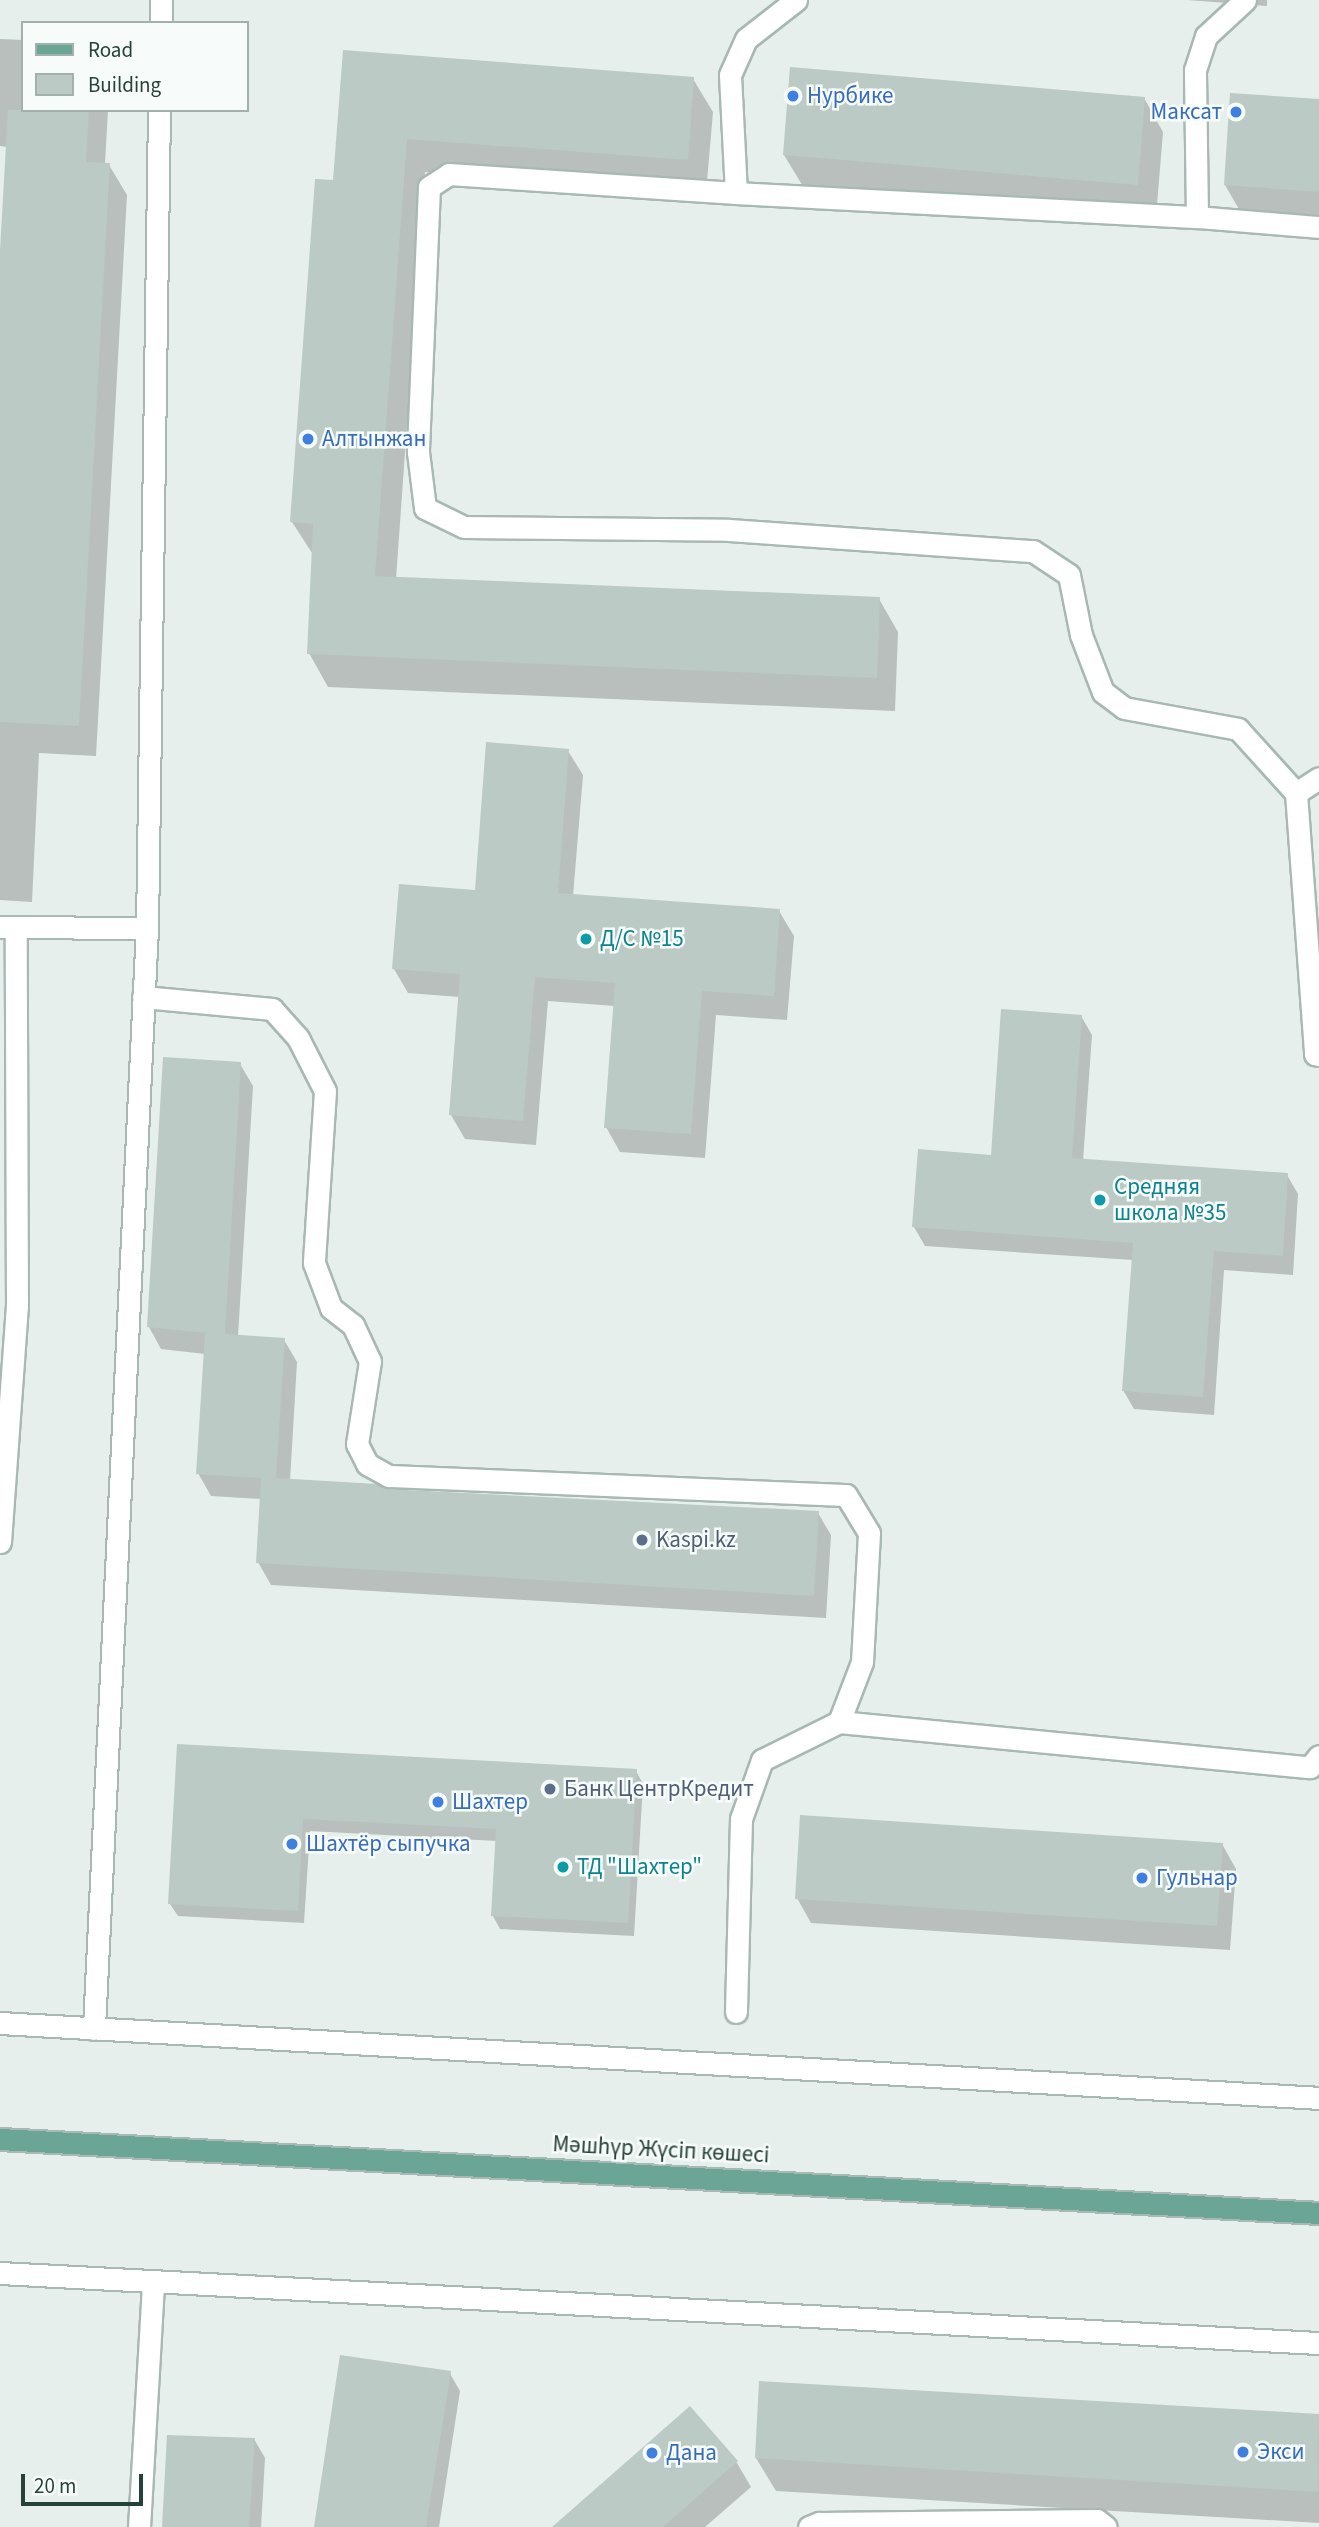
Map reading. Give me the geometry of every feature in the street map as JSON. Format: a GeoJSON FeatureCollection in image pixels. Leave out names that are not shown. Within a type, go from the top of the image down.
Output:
{"type":"FeatureCollection","features":[{"type":"Feature","properties":{"kind":"main road","name":"Мәшһүр Жүсіп көшесі"},"geometry":{"type":"LineString","coordinates":[[0,2139],[1319,2213]]}},
{"type":"Feature","properties":{"kind":"lane"},"geometry":{"type":"LineString","coordinates":[[161,0],[161,21]]}},
{"type":"Feature","properties":{"kind":"lane"},"geometry":{"type":"LineString","coordinates":[[736,193],[730,75],[746,39],[796,0]]}},
{"type":"Feature","properties":{"kind":"lane"},"geometry":{"type":"LineString","coordinates":[[1197,217],[1195,70],[1206,36],[1245,0]]}},
{"type":"Feature","properties":{"kind":"lane"},"geometry":{"type":"LineString","coordinates":[[94,2029],[147,928],[159,112]]}},
{"type":"Feature","properties":{"kind":"lane"},"geometry":{"type":"LineString","coordinates":[[1319,227],[1197,217],[736,193],[449,174],[429,187],[418,452],[425,508],[464,527],[729,530],[1033,551],[1069,575],[1081,635],[1103,692],[1124,708],[1238,729],[1296,793],[1315,1054],[1319,1055]]}},
{"type":"Feature","properties":{"kind":"lane"},"geometry":{"type":"LineString","coordinates":[[1296,793],[1319,778]]}},
{"type":"Feature","properties":{"kind":"lane"},"geometry":{"type":"LineString","coordinates":[[0,1542],[8,1306],[8,928],[147,928]]}},
{"type":"Feature","properties":{"kind":"lane"},"geometry":{"type":"LineString","coordinates":[[143,997],[272,1009],[298,1038],[325,1091],[314,1263],[331,1308],[353,1325],[370,1361],[357,1444],[367,1464],[389,1476],[846,1495],[869,1533],[862,1662],[839,1722]]}},
{"type":"Feature","properties":{"kind":"lane"},"geometry":{"type":"LineString","coordinates":[[736,2012],[741,1819],[762,1760],[839,1722],[1310,1767],[1319,1756]]}},
{"type":"Feature","properties":{"kind":"lane"},"geometry":{"type":"LineString","coordinates":[[0,2023],[1319,2098]]}},
{"type":"Feature","properties":{"kind":"lane"},"geometry":{"type":"LineString","coordinates":[[0,2273],[1319,2343]]}},
{"type":"Feature","properties":{"kind":"lane"},"geometry":{"type":"LineString","coordinates":[[139,2527],[153,2282]]}},
{"type":"Feature","properties":{"kind":"lane"},"geometry":{"type":"LineString","coordinates":[[809,2527],[819,2523],[1097,2519],[1106,2527]]}},
{"type":"Feature","properties":{"kind":"building"},"geometry":{"type":"Polygon","coordinates":[[[343,50],[694,77],[688,160],[407,139],[375,576],[880,597],[877,678],[307,654],[313,524],[290,522],[315,179],[333,180],[343,50]]]}},
{"type":"Feature","properties":{"kind":"building"},"geometry":{"type":"Polygon","coordinates":[[[790,67],[1145,97],[1138,185],[783,155],[790,67]]]}},
{"type":"Feature","properties":{"kind":"building"},"geometry":{"type":"Polygon","coordinates":[[[1230,93],[1319,99],[1319,192],[1224,185],[1230,93]]]}},
{"type":"Feature","properties":{"kind":"building"},"geometry":{"type":"Polygon","coordinates":[[[8,110],[89,112],[86,162],[110,163],[79,726],[0,722],[0,250],[8,110]]]}},
{"type":"Feature","properties":{"kind":"building","name":"Д/С №15"},"geometry":{"type":"Polygon","coordinates":[[[486,742],[569,749],[558,893],[780,909],[774,996],[702,991],[691,1134],[604,1128],[615,983],[535,977],[523,1121],[449,1115],[460,974],[392,969],[399,884],[475,890],[486,742]]]}},
{"type":"Feature","properties":{"kind":"building","name":"Средняя школа №35"},"geometry":{"type":"Polygon","coordinates":[[[1001,1009],[1082,1015],[1072,1158],[1288,1173],[1283,1256],[1214,1251],[1203,1397],[1122,1391],[1133,1243],[912,1227],[918,1149],[991,1155],[1001,1009]]]}},
{"type":"Feature","properties":{"kind":"building"},"geometry":{"type":"Polygon","coordinates":[[[163,1057],[241,1062],[225,1334],[285,1338],[276,1478],[377,1484],[388,1489],[819,1511],[814,1596],[256,1563],[261,1478],[196,1474],[205,1333],[208,1333],[147,1327],[163,1057]]]}},
{"type":"Feature","properties":{"kind":"building","name":"ТД \"Шахтер\""},"geometry":{"type":"Polygon","coordinates":[[[177,1744],[637,1769],[628,1923],[491,1916],[496,1829],[303,1819],[298,1911],[168,1904],[177,1744]]]}},
{"type":"Feature","properties":{"kind":"building"},"geometry":{"type":"Polygon","coordinates":[[[800,1815],[1223,1843],[1217,1926],[795,1899],[800,1815]]]}},
{"type":"Feature","properties":{"kind":"building"},"geometry":{"type":"Polygon","coordinates":[[[340,2355],[451,2371],[426,2527],[314,2527],[340,2355]]]}},
{"type":"Feature","properties":{"kind":"building"},"geometry":{"type":"Polygon","coordinates":[[[759,2381],[1319,2414],[1318,2492],[755,2458],[759,2381]]]}},
{"type":"Feature","properties":{"kind":"building"},"geometry":{"type":"Polygon","coordinates":[[[690,2406],[738,2461],[663,2527],[552,2527],[690,2406]]]}},
{"type":"Feature","properties":{"kind":"building"},"geometry":{"type":"Polygon","coordinates":[[[167,2435],[255,2438],[249,2527],[162,2527],[167,2435]]]}},
{"type":"Feature","properties":{"kind":"place","name":"Нурбике"},"geometry":{"type":"Point","coordinates":[793,96]}},
{"type":"Feature","properties":{"kind":"place","name":"Максат"},"geometry":{"type":"Point","coordinates":[1236,112]}},
{"type":"Feature","properties":{"kind":"place","name":"Алтынжан"},"geometry":{"type":"Point","coordinates":[308,439]}},
{"type":"Feature","properties":{"kind":"place","name":"Д/С №15"},"geometry":{"type":"Point","coordinates":[586,939]}},
{"type":"Feature","properties":{"kind":"place","name":"Средняя школа №35"},"geometry":{"type":"Point","coordinates":[1100,1200]}},
{"type":"Feature","properties":{"kind":"place","name":"Kaspi.kz"},"geometry":{"type":"Point","coordinates":[642,1540]}},
{"type":"Feature","properties":{"kind":"place","name":"Банк ЦентрКредит"},"geometry":{"type":"Point","coordinates":[550,1789]}},
{"type":"Feature","properties":{"kind":"place","name":"Шахтер"},"geometry":{"type":"Point","coordinates":[438,1802]}},
{"type":"Feature","properties":{"kind":"place","name":"Шахтёр сыпучка"},"geometry":{"type":"Point","coordinates":[292,1844]}},
{"type":"Feature","properties":{"kind":"place","name":"ТД \"Шахтер\""},"geometry":{"type":"Point","coordinates":[563,1867]}},
{"type":"Feature","properties":{"kind":"place","name":"Гульнар"},"geometry":{"type":"Point","coordinates":[1142,1878]}},
{"type":"Feature","properties":{"kind":"place","name":"Экси"},"geometry":{"type":"Point","coordinates":[1243,2452]}},
{"type":"Feature","properties":{"kind":"place","name":"Дана"},"geometry":{"type":"Point","coordinates":[652,2453]}}]}
